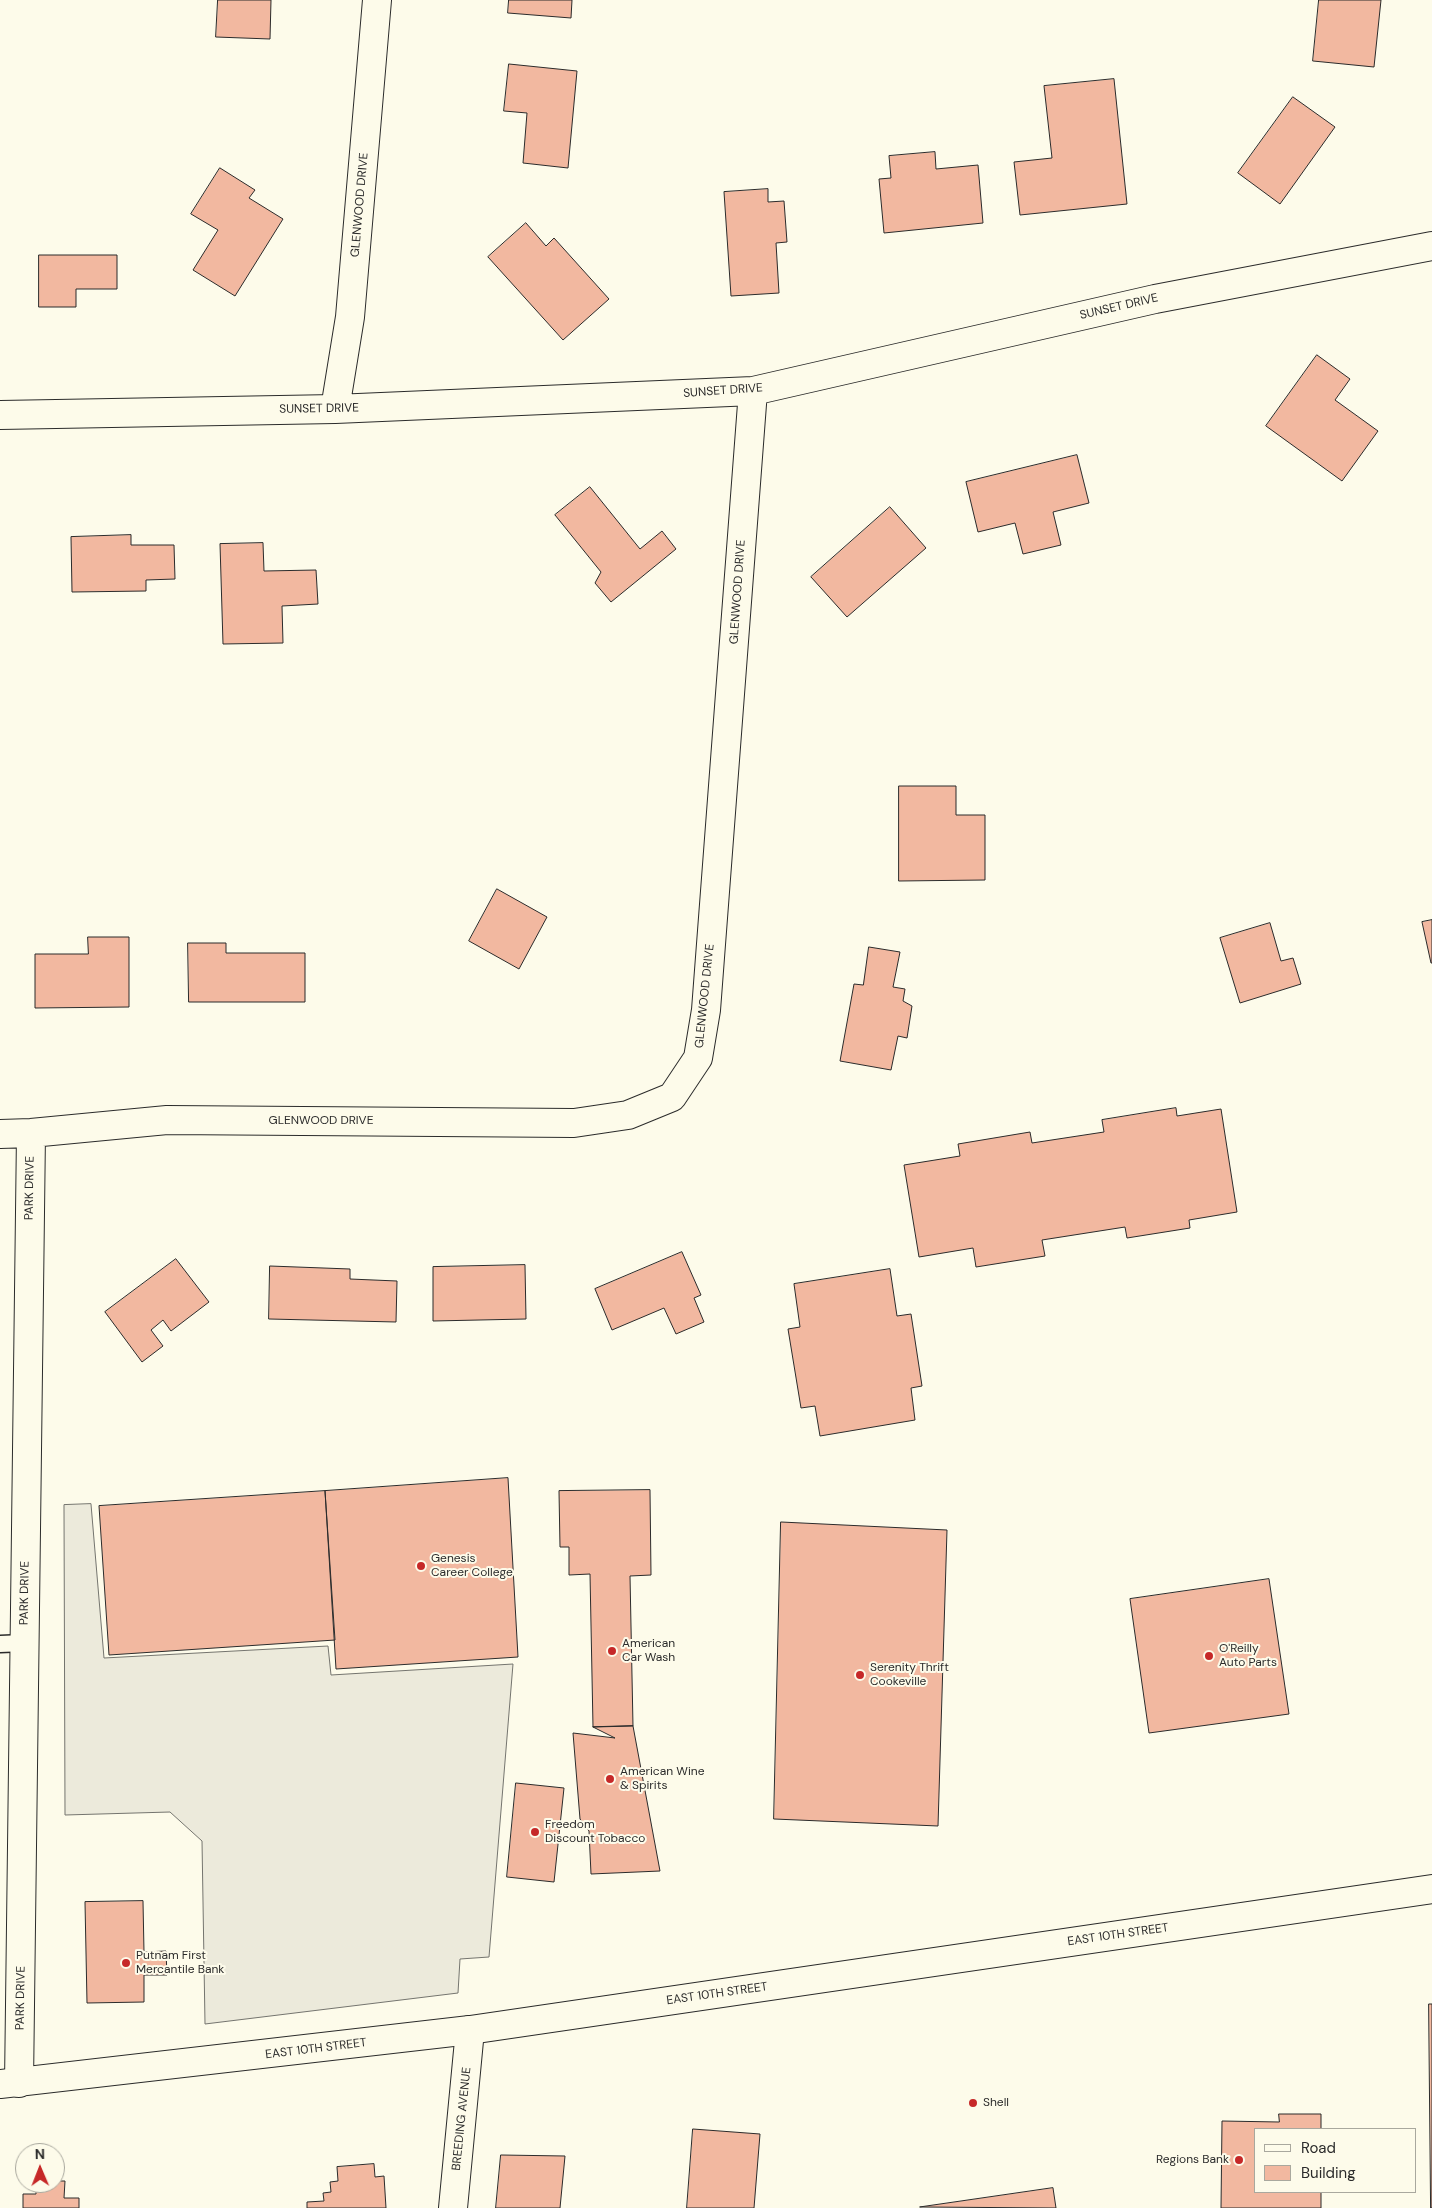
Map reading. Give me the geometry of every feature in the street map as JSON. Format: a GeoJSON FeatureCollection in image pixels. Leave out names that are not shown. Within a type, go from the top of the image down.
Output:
{"type":"FeatureCollection","features":[{"type":"Feature","properties":{"kind":"street","name":"GLENWOOD DRIVE"},"geometry":{"type":"LineString","coordinates":[[335,409],[350,318],[377,0]]}},
{"type":"Feature","properties":{"kind":"street","name":"SUNSET DRIVE"},"geometry":{"type":"LineString","coordinates":[[0,415],[335,409],[753,391],[1155,299],[1432,246]]}},
{"type":"Feature","properties":{"kind":"street","name":"GLENWOOD DRIVE"},"geometry":{"type":"LineString","coordinates":[[30,1134],[167,1120],[574,1123],[628,1115],[672,1096],[698,1058],[706,1010],[753,391]]}},
{"type":"Feature","properties":{"kind":"street"},"geometry":{"type":"LineString","coordinates":[[0,1134],[30,1134]]}},
{"type":"Feature","properties":{"kind":"street","name":"PARK DRIVE"},"geometry":{"type":"LineString","coordinates":[[10,2084],[12,1643],[30,1134]]}},
{"type":"Feature","properties":{"kind":"street","name":"EAST 10TH STREET"},"geometry":{"type":"LineString","coordinates":[[10,2084],[470,2030],[1432,1890]]}},
{"type":"Feature","properties":{"kind":"street","name":"BREEDING AVENUE"},"geometry":{"type":"LineString","coordinates":[[453,2208],[470,2030]]}},
{"type":"Feature","properties":{"kind":"shaded area"},"geometry":{"type":"Polygon","coordinates":[[[91,1504],[104,1658],[328,1646],[331,1675],[513,1664],[489,1957],[460,1959],[458,1993],[205,2024],[202,1841],[170,1812],[65,1815],[64,1505],[91,1504]]]}},
{"type":"Feature","properties":{"kind":"building"},"geometry":{"type":"Polygon","coordinates":[[[218,0],[271,0],[270,39],[216,37],[218,0]]]}},
{"type":"Feature","properties":{"kind":"building"},"geometry":{"type":"Polygon","coordinates":[[[509,0],[572,0],[571,18],[508,13],[509,0]]]}},
{"type":"Feature","properties":{"kind":"building"},"geometry":{"type":"Polygon","coordinates":[[[1319,0],[1381,0],[1374,67],[1313,61],[1319,0]]]}},
{"type":"Feature","properties":{"kind":"building"},"geometry":{"type":"Polygon","coordinates":[[[509,64],[577,71],[568,168],[523,163],[527,113],[504,111],[509,64]]]}},
{"type":"Feature","properties":{"kind":"building"},"geometry":{"type":"Polygon","coordinates":[[[1114,79],[1127,204],[1020,215],[1014,162],[1052,158],[1044,86],[1114,79]]]}},
{"type":"Feature","properties":{"kind":"building"},"geometry":{"type":"Polygon","coordinates":[[[1293,97],[1335,127],[1280,204],[1238,173],[1293,97]]]}},
{"type":"Feature","properties":{"kind":"building"},"geometry":{"type":"Polygon","coordinates":[[[935,152],[936,169],[978,165],[983,223],[884,233],[879,179],[891,178],[889,156],[935,152]]]}},
{"type":"Feature","properties":{"kind":"building"},"geometry":{"type":"Polygon","coordinates":[[[220,168],[255,190],[249,198],[283,219],[235,296],[193,270],[218,230],[191,214],[220,168]]]}},
{"type":"Feature","properties":{"kind":"building"},"geometry":{"type":"Polygon","coordinates":[[[768,189],[768,202],[784,201],[787,242],[776,243],[779,293],[731,296],[724,192],[768,189]]]}},
{"type":"Feature","properties":{"kind":"building"},"geometry":{"type":"Polygon","coordinates":[[[526,223],[546,246],[554,238],[609,299],[563,340],[488,257],[526,223]]]}},
{"type":"Feature","properties":{"kind":"building"},"geometry":{"type":"Polygon","coordinates":[[[39,255],[117,255],[117,289],[76,289],[76,307],[39,307],[39,255]]]}},
{"type":"Feature","properties":{"kind":"building"},"geometry":{"type":"Polygon","coordinates":[[[1317,355],[1350,379],[1335,400],[1378,431],[1342,481],[1266,426],[1317,355]]]}},
{"type":"Feature","properties":{"kind":"building"},"geometry":{"type":"Polygon","coordinates":[[[1077,455],[1089,503],[1053,512],[1061,545],[1023,554],[1015,523],[978,532],[966,482],[1077,455]]]}},
{"type":"Feature","properties":{"kind":"building"},"geometry":{"type":"Polygon","coordinates":[[[590,487],[640,549],[662,531],[676,549],[611,602],[595,583],[601,572],[555,515],[590,487]]]}},
{"type":"Feature","properties":{"kind":"building"},"geometry":{"type":"Polygon","coordinates":[[[890,507],[926,548],[847,617],[811,577],[890,507]]]}},
{"type":"Feature","properties":{"kind":"building"},"geometry":{"type":"Polygon","coordinates":[[[131,535],[131,545],[174,545],[175,579],[146,580],[146,591],[72,592],[71,537],[131,535]]]}},
{"type":"Feature","properties":{"kind":"building"},"geometry":{"type":"Polygon","coordinates":[[[263,543],[264,571],[316,570],[318,604],[282,606],[283,643],[223,644],[220,544],[263,543]]]}},
{"type":"Feature","properties":{"kind":"building"},"geometry":{"type":"Polygon","coordinates":[[[899,786],[956,786],[956,815],[985,815],[985,880],[899,881],[899,786]]]}},
{"type":"Feature","properties":{"kind":"building"},"geometry":{"type":"Polygon","coordinates":[[[497,889],[547,917],[519,969],[469,941],[497,889]]]}},
{"type":"Feature","properties":{"kind":"building"},"geometry":{"type":"Polygon","coordinates":[[[1432,920],[1432,963],[1431,963],[1422,922],[1432,920]]]}},
{"type":"Feature","properties":{"kind":"building"},"geometry":{"type":"Polygon","coordinates":[[[1270,923],[1281,961],[1293,958],[1301,984],[1240,1003],[1220,938],[1270,923]]]}},
{"type":"Feature","properties":{"kind":"building"},"geometry":{"type":"Polygon","coordinates":[[[88,937],[129,937],[129,1007],[35,1008],[35,954],[88,954],[88,937]]]}},
{"type":"Feature","properties":{"kind":"building"},"geometry":{"type":"Polygon","coordinates":[[[188,943],[226,943],[226,953],[305,953],[305,1002],[189,1002],[188,943]]]}},
{"type":"Feature","properties":{"kind":"building"},"geometry":{"type":"Polygon","coordinates":[[[869,947],[900,952],[893,987],[905,989],[903,1001],[912,1006],[907,1038],[898,1036],[891,1070],[840,1061],[854,984],[863,985],[869,947]]]}},
{"type":"Feature","properties":{"kind":"building"},"geometry":{"type":"Polygon","coordinates":[[[1176,1108],[1177,1116],[1221,1109],[1237,1212],[1189,1220],[1190,1228],[1127,1238],[1125,1227],[1042,1240],[1045,1256],[976,1267],[973,1248],[919,1257],[904,1165],[960,1156],[958,1144],[1030,1132],[1032,1143],[1104,1132],[1102,1120],[1176,1108]]]}},
{"type":"Feature","properties":{"kind":"building"},"geometry":{"type":"Polygon","coordinates":[[[682,1252],[701,1295],[694,1298],[704,1322],[676,1334],[664,1308],[612,1330],[595,1289],[682,1252]]]}},
{"type":"Feature","properties":{"kind":"building"},"geometry":{"type":"Polygon","coordinates":[[[176,1259],[209,1302],[171,1331],[163,1320],[151,1330],[163,1346],[142,1362],[105,1312],[176,1259]]]}},
{"type":"Feature","properties":{"kind":"building"},"geometry":{"type":"Polygon","coordinates":[[[525,1265],[526,1319],[433,1321],[433,1267],[525,1265]]]}},
{"type":"Feature","properties":{"kind":"building"},"geometry":{"type":"Polygon","coordinates":[[[270,1266],[350,1269],[350,1279],[397,1281],[396,1322],[269,1319],[270,1266]]]}},
{"type":"Feature","properties":{"kind":"building"},"geometry":{"type":"Polygon","coordinates":[[[890,1269],[897,1316],[911,1314],[922,1386],[911,1388],[915,1420],[820,1436],[815,1406],[801,1408],[788,1329],[800,1327],[794,1284],[890,1269]]]}},
{"type":"Feature","properties":{"kind":"building","name":"Genesis Career College"},"geometry":{"type":"Polygon","coordinates":[[[508,1478],[518,1657],[336,1669],[325,1491],[508,1478]]]}},
{"type":"Feature","properties":{"kind":"building","name":"American Car Wash"},"geometry":{"type":"Polygon","coordinates":[[[650,1490],[651,1575],[630,1576],[633,1726],[593,1727],[590,1574],[569,1575],[569,1547],[560,1547],[559,1491],[650,1490]]]}},
{"type":"Feature","properties":{"kind":"building"},"geometry":{"type":"Polygon","coordinates":[[[325,1491],[335,1640],[109,1655],[99,1506],[325,1491]]]}},
{"type":"Feature","properties":{"kind":"building","name":"Serenity Thrift Cookeville"},"geometry":{"type":"Polygon","coordinates":[[[781,1522],[947,1530],[938,1826],[774,1819],[781,1522]]]}},
{"type":"Feature","properties":{"kind":"building","name":"O'Reilly Auto Parts"},"geometry":{"type":"Polygon","coordinates":[[[1269,1579],[1289,1714],[1149,1733],[1130,1599],[1269,1579]]]}},
{"type":"Feature","properties":{"kind":"building","name":"American Wine & Spirits"},"geometry":{"type":"Polygon","coordinates":[[[633,1726],[660,1871],[591,1874],[589,1831],[580,1819],[573,1733],[615,1738],[593,1727],[633,1726]]]}},
{"type":"Feature","properties":{"kind":"building","name":"Freedom Discount Tobacco"},"geometry":{"type":"Polygon","coordinates":[[[516,1783],[564,1788],[554,1882],[507,1877],[516,1783]]]}},
{"type":"Feature","properties":{"kind":"building","name":"Putnam First Mercantile Bank"},"geometry":{"type":"Polygon","coordinates":[[[143,1901],[144,1952],[166,1951],[167,1975],[144,1975],[144,2002],[87,2003],[85,1902],[143,1901]]]}},
{"type":"Feature","properties":{"kind":"building"},"geometry":{"type":"Polygon","coordinates":[[[1429,2004],[1432,2004],[1432,2208],[1431,2208],[1429,2004]]]}},
{"type":"Feature","properties":{"kind":"building","name":"Regions Bank"},"geometry":{"type":"Polygon","coordinates":[[[1279,2114],[1321,2114],[1321,2128],[1254,2128],[1254,2193],[1321,2193],[1321,2208],[1221,2208],[1222,2121],[1279,2122],[1279,2114]]]}},
{"type":"Feature","properties":{"kind":"building"},"geometry":{"type":"Polygon","coordinates":[[[693,2129],[760,2134],[754,2208],[687,2208],[693,2129]]]}},
{"type":"Feature","properties":{"kind":"building"},"geometry":{"type":"Polygon","coordinates":[[[501,2155],[565,2156],[560,2208],[496,2208],[501,2155]]]}},
{"type":"Feature","properties":{"kind":"building"},"geometry":{"type":"Polygon","coordinates":[[[374,2164],[375,2177],[384,2176],[386,2208],[307,2208],[307,2202],[324,2201],[323,2193],[331,2192],[330,2182],[338,2181],[337,2167],[374,2164]]]}},
{"type":"Feature","properties":{"kind":"building"},"geometry":{"type":"Polygon","coordinates":[[[1053,2188],[1056,2208],[920,2207],[1053,2188]]]}},
{"type":"Feature","properties":{"kind":"building"},"geometry":{"type":"Polygon","coordinates":[[[64,2193],[64,2198],[79,2198],[79,2208],[23,2208],[23,2194],[64,2193]]]}},
{"type":"Feature","properties":{"kind":"place","name":"Genesis Career College"},"geometry":{"type":"Point","coordinates":[421,1566]}},
{"type":"Feature","properties":{"kind":"place","name":"American Car Wash"},"geometry":{"type":"Point","coordinates":[612,1651]}},
{"type":"Feature","properties":{"kind":"place","name":"O'Reilly Auto Parts"},"geometry":{"type":"Point","coordinates":[1209,1656]}},
{"type":"Feature","properties":{"kind":"place","name":"Serenity Thrift Cookeville"},"geometry":{"type":"Point","coordinates":[860,1675]}},
{"type":"Feature","properties":{"kind":"place","name":"American Wine & Spirits"},"geometry":{"type":"Point","coordinates":[610,1779]}},
{"type":"Feature","properties":{"kind":"place","name":"Freedom Discount Tobacco"},"geometry":{"type":"Point","coordinates":[535,1832]}},
{"type":"Feature","properties":{"kind":"place","name":"Putnam First Mercantile Bank"},"geometry":{"type":"Point","coordinates":[126,1963]}},
{"type":"Feature","properties":{"kind":"place","name":"Shell"},"geometry":{"type":"Point","coordinates":[973,2103]}},
{"type":"Feature","properties":{"kind":"place","name":"Regions Bank"},"geometry":{"type":"Point","coordinates":[1239,2160]}}]}
